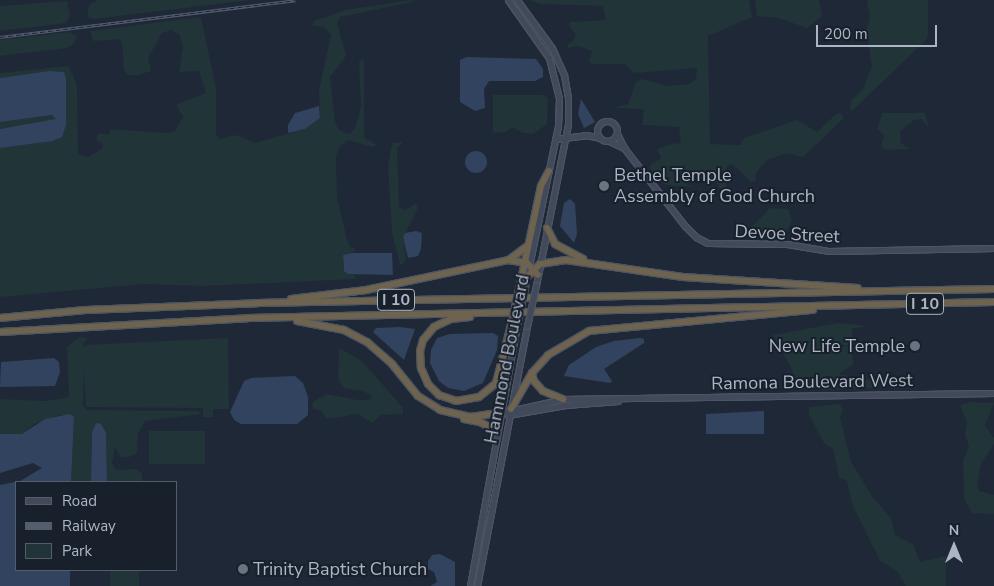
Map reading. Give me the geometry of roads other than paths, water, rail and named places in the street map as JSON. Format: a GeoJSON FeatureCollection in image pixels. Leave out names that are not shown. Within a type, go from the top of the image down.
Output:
{"type":"FeatureCollection","features":[{"type":"Feature","properties":{"kind":"highway"},"geometry":{"type":"LineString","coordinates":[[527,277],[529,242],[541,186],[549,171]]}},
{"type":"Feature","properties":{"kind":"highway"},"geometry":{"type":"LineString","coordinates":[[547,228],[555,244],[591,262]]}},
{"type":"Feature","properties":{"kind":"highway"},"geometry":{"type":"LineString","coordinates":[[257,303],[366,290],[508,260],[521,253],[529,242]]}},
{"type":"Feature","properties":{"kind":"highway"},"geometry":{"type":"LineString","coordinates":[[508,260],[529,265],[557,260],[591,262],[683,277],[850,286],[874,290]]}},
{"type":"Feature","properties":{"kind":"highway"},"geometry":{"type":"LineString","coordinates":[[529,265],[538,275]]}},
{"type":"Feature","properties":{"kind":"highway"},"geometry":{"type":"LineString","coordinates":[[501,313],[451,319],[430,330],[422,345],[420,357],[422,372],[431,388],[456,401],[469,400],[486,393],[496,383],[502,371],[522,286],[529,265]]}},
{"type":"Feature","properties":{"kind":"highway","name":"I 10"},"geometry":{"type":"LineString","coordinates":[[0,318],[86,310],[257,303],[994,289]]}},
{"type":"Feature","properties":{"kind":"highway","name":"I 10"},"geometry":{"type":"LineString","coordinates":[[0,332],[248,318],[994,302]]}},
{"type":"Feature","properties":{"kind":"highway"},"geometry":{"type":"LineString","coordinates":[[511,412],[532,373],[563,344],[602,328],[869,305]]}},
{"type":"Feature","properties":{"kind":"highway"},"geometry":{"type":"LineString","coordinates":[[248,318],[320,323],[349,333],[381,352],[418,396],[440,410],[496,431]]}},
{"type":"Feature","properties":{"kind":"highway"},"geometry":{"type":"LineString","coordinates":[[532,373],[534,381],[542,391],[562,399]]}},
{"type":"Feature","properties":{"kind":"highway"},"geometry":{"type":"LineString","coordinates":[[440,410],[470,417],[500,413]]}},
{"type":"Feature","properties":{"kind":"street"},"geometry":{"type":"LineString","coordinates":[[508,0],[540,42],[553,68],[559,98],[556,139],[586,135],[598,129],[602,123],[609,122],[616,126],[617,134],[609,141],[586,135]]}},
{"type":"Feature","properties":{"kind":"street"},"geometry":{"type":"LineString","coordinates":[[517,0],[552,48],[564,74],[568,98],[565,138]]}},
{"type":"Feature","properties":{"kind":"street"},"geometry":{"type":"LineString","coordinates":[[598,129],[600,138]]}},
{"type":"Feature","properties":{"kind":"street","name":"Devoe Street"},"geometry":{"type":"LineString","coordinates":[[617,134],[624,148],[684,226],[708,243],[787,244],[829,250],[994,248]]}},
{"type":"Feature","properties":{"kind":"street","name":"Hammond Boulevard"},"geometry":{"type":"LineString","coordinates":[[477,586],[565,138]]}},
{"type":"Feature","properties":{"kind":"street","name":"Hammond Boulevard"},"geometry":{"type":"LineString","coordinates":[[529,265],[556,139]]}},
{"type":"Feature","properties":{"kind":"street","name":"Devoe Street"},"geometry":{"type":"LineString","coordinates":[[609,141],[624,148]]}},
{"type":"Feature","properties":{"kind":"street","name":"Hammond Boulevard"},"geometry":{"type":"LineString","coordinates":[[522,286],[527,277]]}},
{"type":"Feature","properties":{"kind":"street","name":"Hammond Boulevard"},"geometry":{"type":"LineString","coordinates":[[470,586],[514,325]]}},
{"type":"Feature","properties":{"kind":"street","name":"Ramona Boulevard West"},"geometry":{"type":"LineString","coordinates":[[511,412],[562,399],[630,400],[994,392]]}},
{"type":"Feature","properties":{"kind":"street","name":"Ramona Boulevard West"},"geometry":{"type":"LineString","coordinates":[[500,413],[630,400]]}},
{"type":"Feature","properties":{"kind":"water"},"geometry":{"type":"Polygon","coordinates":[[[467,57],[536,59],[543,69],[543,77],[535,81],[489,81],[484,89],[485,108],[475,111],[460,102],[460,60],[467,57]]]}},
{"type":"Feature","properties":{"kind":"water"},"geometry":{"type":"Polygon","coordinates":[[[50,71],[64,72],[66,79],[66,125],[62,137],[53,141],[0,148],[0,129],[56,119],[52,115],[0,122],[0,78],[50,71]]]}},
{"type":"Feature","properties":{"kind":"water"},"geometry":{"type":"Polygon","coordinates":[[[581,99],[595,122],[584,128],[578,114],[581,99]]]}},
{"type":"Feature","properties":{"kind":"water"},"geometry":{"type":"Polygon","coordinates":[[[319,106],[320,118],[305,129],[288,133],[288,125],[295,113],[319,106]]]}},
{"type":"Feature","properties":{"kind":"water"},"geometry":{"type":"Polygon","coordinates":[[[476,151],[484,154],[487,162],[484,170],[476,173],[468,170],[465,162],[468,154],[476,151]]]}},
{"type":"Feature","properties":{"kind":"water"},"geometry":{"type":"Polygon","coordinates":[[[570,199],[575,204],[577,234],[574,243],[560,226],[564,203],[570,199]]]}},
{"type":"Feature","properties":{"kind":"water"},"geometry":{"type":"Polygon","coordinates":[[[416,231],[422,233],[421,249],[418,256],[408,258],[403,237],[405,233],[416,231]]]}},
{"type":"Feature","properties":{"kind":"water"},"geometry":{"type":"Polygon","coordinates":[[[351,253],[392,253],[393,275],[348,274],[344,271],[343,255],[351,253]]]}},
{"type":"Feature","properties":{"kind":"water"},"geometry":{"type":"Polygon","coordinates":[[[400,327],[415,329],[404,360],[373,332],[376,328],[400,327]]]}},
{"type":"Feature","properties":{"kind":"water"},"geometry":{"type":"Polygon","coordinates":[[[493,333],[498,336],[497,350],[483,383],[464,391],[448,388],[439,381],[430,363],[431,350],[437,338],[450,334],[493,333]]]}},
{"type":"Feature","properties":{"kind":"water"},"geometry":{"type":"Polygon","coordinates":[[[644,339],[644,343],[604,369],[612,381],[610,383],[564,376],[569,365],[596,347],[614,341],[644,339]]]}},
{"type":"Feature","properties":{"kind":"water"},"geometry":{"type":"Polygon","coordinates":[[[54,358],[59,362],[60,372],[55,386],[0,387],[1,362],[54,358]]]}},
{"type":"Feature","properties":{"kind":"water"},"geometry":{"type":"Polygon","coordinates":[[[295,376],[303,383],[308,397],[308,415],[297,424],[241,424],[234,420],[230,412],[244,381],[251,378],[295,376]]]}},
{"type":"Feature","properties":{"kind":"water"},"geometry":{"type":"Polygon","coordinates":[[[764,411],[764,434],[706,434],[706,414],[764,411]]]}},
{"type":"Feature","properties":{"kind":"water"},"geometry":{"type":"Polygon","coordinates":[[[70,414],[74,417],[71,481],[20,481],[42,468],[33,463],[0,473],[0,434],[22,434],[45,419],[70,414]]]}},
{"type":"Feature","properties":{"kind":"water"},"geometry":{"type":"Polygon","coordinates":[[[96,423],[101,424],[106,433],[107,481],[91,481],[92,432],[96,423]]]}},
{"type":"Feature","properties":{"kind":"water"},"geometry":{"type":"Polygon","coordinates":[[[15,482],[15,571],[70,571],[70,586],[0,586],[0,485],[15,482]]]}},
{"type":"Feature","properties":{"kind":"water"},"geometry":{"type":"Polygon","coordinates":[[[440,554],[455,562],[455,586],[430,586],[437,582],[434,572],[428,569],[428,561],[432,555],[440,554]]]}},
{"type":"Feature","properties":{"kind":"railway"},"geometry":{"type":"LineString","coordinates":[[0,37],[296,0]]}},
{"type":"Feature","properties":{"kind":"place","name":"Bethel Temple Assembly of God Church"},"geometry":{"type":"Point","coordinates":[604,186]}},
{"type":"Feature","properties":{"kind":"place","name":"New Life Temple"},"geometry":{"type":"Point","coordinates":[915,346]}},
{"type":"Feature","properties":{"kind":"place","name":"Trinity Baptist Church"},"geometry":{"type":"Point","coordinates":[243,569]}}]}
